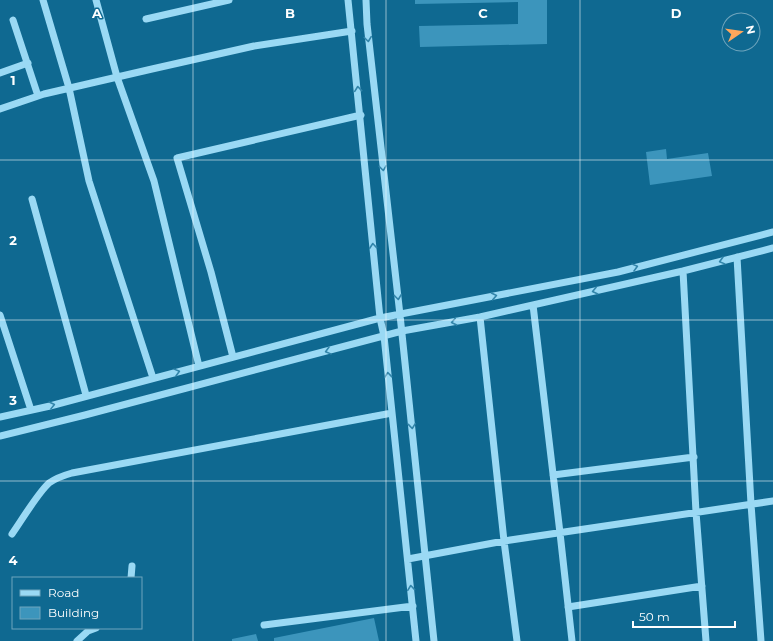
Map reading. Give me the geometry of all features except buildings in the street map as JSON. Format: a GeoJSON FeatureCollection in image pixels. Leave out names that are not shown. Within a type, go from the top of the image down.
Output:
{"type":"FeatureCollection","features":[{"type":"Feature","properties":{"kind":"street"},"geometry":{"type":"LineString","coordinates":[[43,0],[69,88],[89,181],[153,378]]}},
{"type":"Feature","properties":{"kind":"street"},"geometry":{"type":"LineString","coordinates":[[96,0],[117,77],[154,181],[199,366]]}},
{"type":"Feature","properties":{"kind":"street"},"geometry":{"type":"LineString","coordinates":[[146,19],[229,0]]}},
{"type":"Feature","properties":{"kind":"street"},"geometry":{"type":"LineString","coordinates":[[348,0],[361,116],[380,318],[384,336],[416,641]]}},
{"type":"Feature","properties":{"kind":"street"},"geometry":{"type":"LineString","coordinates":[[366,0],[367,24],[402,332],[434,641]]}},
{"type":"Feature","properties":{"kind":"street"},"geometry":{"type":"LineString","coordinates":[[14,20],[38,96]]}},
{"type":"Feature","properties":{"kind":"street"},"geometry":{"type":"LineString","coordinates":[[0,109],[38,96],[69,88],[254,46],[352,31]]}},
{"type":"Feature","properties":{"kind":"street"},"geometry":{"type":"LineString","coordinates":[[0,73],[28,63]]}},
{"type":"Feature","properties":{"kind":"street"},"geometry":{"type":"LineString","coordinates":[[233,357],[211,272],[177,158],[361,116]]}},
{"type":"Feature","properties":{"kind":"street"},"geometry":{"type":"LineString","coordinates":[[32,199],[86,395]]}},
{"type":"Feature","properties":{"kind":"street"},"geometry":{"type":"LineString","coordinates":[[0,417],[50,406],[86,395],[380,318],[618,272],[773,232]]}},
{"type":"Feature","properties":{"kind":"street"},"geometry":{"type":"LineString","coordinates":[[0,436],[384,336],[480,317],[683,271],[773,248]]}},
{"type":"Feature","properties":{"kind":"street"},"geometry":{"type":"LineString","coordinates":[[737,257],[751,504],[761,641]]}},
{"type":"Feature","properties":{"kind":"street"},"geometry":{"type":"LineString","coordinates":[[683,271],[696,512],[706,641]]}},
{"type":"Feature","properties":{"kind":"street"},"geometry":{"type":"LineString","coordinates":[[533,305],[572,641]]}},
{"type":"Feature","properties":{"kind":"street"},"geometry":{"type":"LineString","coordinates":[[0,314],[31,410]]}},
{"type":"Feature","properties":{"kind":"street"},"geometry":{"type":"LineString","coordinates":[[480,317],[516,641]]}},
{"type":"Feature","properties":{"kind":"street"},"geometry":{"type":"LineString","coordinates":[[12,534],[41,492],[50,483],[61,476],[392,414]]}},
{"type":"Feature","properties":{"kind":"street"},"geometry":{"type":"LineString","coordinates":[[553,475],[694,457]]}},
{"type":"Feature","properties":{"kind":"street"},"geometry":{"type":"LineString","coordinates":[[408,559],[504,541],[773,501]]}},
{"type":"Feature","properties":{"kind":"street"},"geometry":{"type":"LineString","coordinates":[[131,577],[132,566]]}},
{"type":"Feature","properties":{"kind":"street"},"geometry":{"type":"LineString","coordinates":[[568,607],[702,586]]}},
{"type":"Feature","properties":{"kind":"street"},"geometry":{"type":"LineString","coordinates":[[264,625],[413,606]]}},
{"type":"Feature","properties":{"kind":"street"},"geometry":{"type":"LineString","coordinates":[[77,641],[88,631],[93,629]]}}]}
